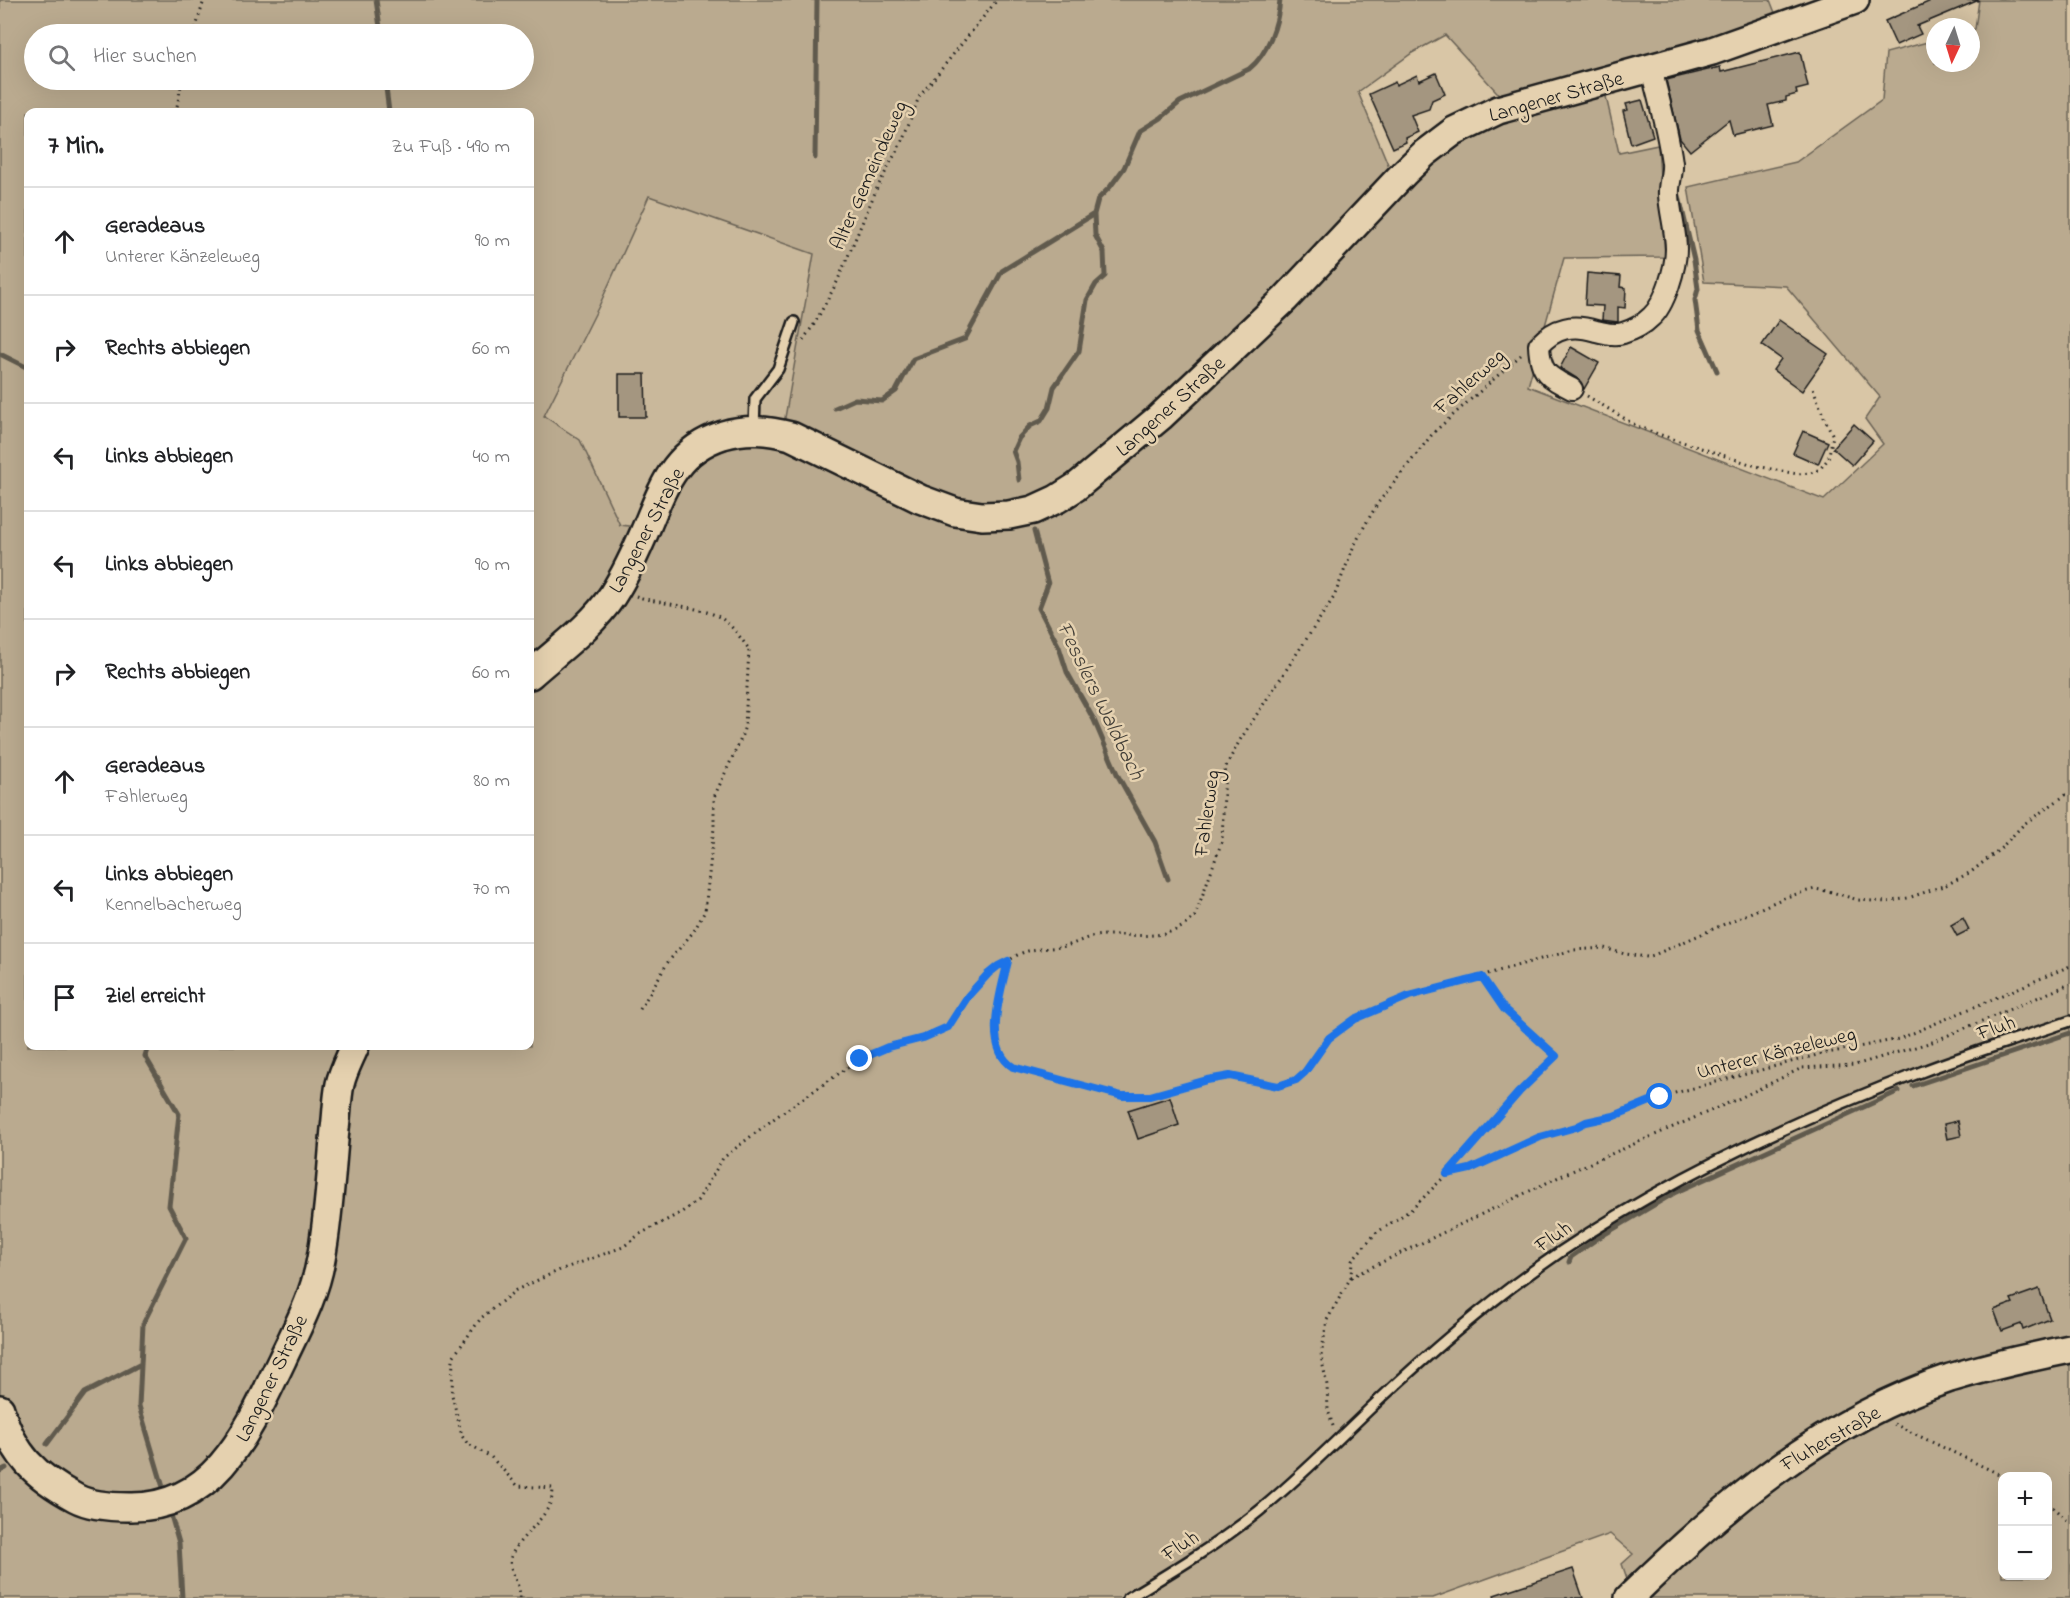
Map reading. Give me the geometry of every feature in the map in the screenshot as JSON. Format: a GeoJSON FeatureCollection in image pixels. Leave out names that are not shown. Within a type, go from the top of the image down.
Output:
{"type":"FeatureCollection","features":[{"type":"Feature","properties":{"kind":"main road","name":"Langener Straße"},"geometry":{"type":"LineString","coordinates":[[534,671],[596,617],[621,581],[668,478],[688,453],[715,438],[732,432],[754,429],[772,431],[791,436],[920,500],[955,512],[982,516],[1009,515],[1033,510],[1076,487],[1160,417],[1285,299],[1404,173],[1440,141],[1466,124],[1498,110],[1712,51],[1855,0]]}},
{"type":"Feature","properties":{"kind":"main road","name":"Langener Straße"},"geometry":{"type":"LineString","coordinates":[[0,1409],[6,1430],[23,1459],[46,1481],[80,1500],[113,1507],[144,1508],[175,1499],[203,1483],[222,1467],[235,1451],[252,1422],[304,1313],[321,1261],[340,1084],[353,1050]]}},
{"type":"Feature","properties":{"kind":"main road","name":"Fluherstraße"},"geometry":{"type":"LineString","coordinates":[[1629,1598],[1662,1565],[1760,1480],[1814,1443],[1875,1410],[1950,1379],[2008,1362],[2070,1349]]}},
{"type":"Feature","properties":{"kind":"street"},"geometry":{"type":"LineString","coordinates":[[1572,389],[1546,374],[1540,361],[1539,345],[1559,329],[1571,326],[1585,327],[1610,335],[1622,333],[1643,323],[1653,316],[1662,301],[1674,269],[1675,236],[1669,195],[1672,165],[1667,131],[1652,69]]}},
{"type":"Feature","properties":{"kind":"lane"},"geometry":{"type":"LineString","coordinates":[[754,429],[755,399],[778,369],[794,322]]}},
{"type":"Feature","properties":{"kind":"lane","name":"Fluh"},"geometry":{"type":"LineString","coordinates":[[1128,1598],[1222,1539],[1258,1512],[1421,1362],[1475,1317],[1532,1272],[1632,1206],[1770,1136],[1850,1100],[1923,1071],[2070,1021]]}},
{"type":"Feature","properties":{"kind":"path"},"geometry":{"type":"LineString","coordinates":[[197,24],[204,0]]}},
{"type":"Feature","properties":{"kind":"path","name":"Alter Gemeindeweg"},"geometry":{"type":"LineString","coordinates":[[778,369],[791,357],[815,323],[837,282],[877,188],[902,141],[919,97],[997,0]]}},
{"type":"Feature","properties":{"kind":"path"},"geometry":{"type":"LineString","coordinates":[[177,108],[180,90]]}},
{"type":"Feature","properties":{"kind":"path","name":"Fahlerweg"},"geometry":{"type":"LineString","coordinates":[[520,1598],[520,1588],[509,1563],[512,1554],[541,1520],[553,1498],[553,1488],[518,1486],[491,1457],[467,1443],[462,1436],[452,1395],[453,1357],[481,1317],[516,1290],[560,1270],[623,1247],[640,1234],[682,1212],[698,1200],[723,1158],[776,1117],[860,1059],[948,1027],[968,996],[993,970],[1020,952],[1065,946],[1093,937],[1165,935],[1190,922],[1195,916],[1222,841],[1225,768],[1240,740],[1334,597],[1353,548],[1365,525],[1378,503],[1434,432],[1526,351]]}},
{"type":"Feature","properties":{"kind":"path"},"geometry":{"type":"LineString","coordinates":[[1572,389],[1596,400],[1637,426],[1658,434],[1746,463],[1797,474],[1811,473],[1820,469],[1828,459],[1832,446],[1833,436],[1812,386]]}},
{"type":"Feature","properties":{"kind":"path"},"geometry":{"type":"LineString","coordinates":[[621,581],[636,597],[695,609],[724,620],[749,649],[745,726],[714,797],[714,828],[705,911],[694,931],[668,962],[639,1011]]}},
{"type":"Feature","properties":{"kind":"path"},"geometry":{"type":"LineString","coordinates":[[1008,961],[1000,995],[996,1034],[999,1053],[1005,1062],[1013,1067],[1122,1096],[1150,1096],[1230,1076],[1239,1076],[1271,1086],[1289,1084],[1305,1072],[1329,1038],[1355,1019],[1409,996],[1581,949],[1604,948],[1647,957],[1786,897],[1815,889],[1858,900],[1877,902],[1908,898],[1946,885],[1971,872],[2001,848],[2031,819],[2070,792]]}},
{"type":"Feature","properties":{"kind":"path","name":"Unterer Känzeleweg"},"geometry":{"type":"LineString","coordinates":[[1447,1174],[1470,1169],[1540,1137],[1586,1122],[1614,1116],[1660,1097],[1816,1055],[1899,1039],[2070,966]]}},
{"type":"Feature","properties":{"kind":"path"},"geometry":{"type":"LineString","coordinates":[[1340,1438],[1332,1424],[1328,1410],[1327,1385],[1321,1356],[1327,1320],[1351,1277],[1352,1260],[1376,1233],[1412,1209],[1447,1174],[1519,1092],[1556,1056],[1504,1009],[1482,977]]}},
{"type":"Feature","properties":{"kind":"path"},"geometry":{"type":"LineString","coordinates":[[1351,1277],[1555,1179],[1740,1098],[1802,1068],[1855,1065],[1932,1042],[2070,984]]}},
{"type":"Feature","properties":{"kind":"path"},"geometry":{"type":"LineString","coordinates":[[1875,1410],[1913,1435],[1998,1474]]}},
{"type":"Feature","properties":{"kind":"path"},"geometry":{"type":"LineString","coordinates":[[2052,1506],[2070,1522]]}},
{"type":"Feature","properties":{"kind":"shaded area"},"geometry":{"type":"Polygon","coordinates":[[[0,0],[1770,0],[1779,23],[1505,101],[1445,35],[1412,53],[1358,92],[1390,169],[1472,127],[1604,88],[1619,153],[1658,145],[1665,257],[1564,258],[1528,386],[1824,500],[1883,444],[1865,419],[1880,397],[1786,286],[1704,282],[1688,187],[1796,162],[1882,100],[1886,53],[1926,42],[1926,72],[1980,72],[1980,18],[1977,18],[1979,0],[2070,0],[2070,1598],[1643,1598],[1630,1587],[1622,1564],[1633,1554],[1610,1534],[1433,1598],[0,1598],[0,0]],[[649,196],[599,306],[544,416],[580,440],[620,525],[655,529],[682,479],[715,452],[744,444],[780,446],[814,254],[649,196]]]}},
{"type":"Feature","properties":{"kind":"shaded area"},"geometry":{"type":"Polygon","coordinates":[[[649,196],[814,254],[780,446],[656,529],[620,525],[580,440],[543,417],[599,306],[649,196]]]}},
{"type":"Feature","properties":{"kind":"building"},"geometry":{"type":"Polygon","coordinates":[[[1933,0],[1979,0],[1936,18],[1926,18],[1926,22],[1917,26],[1921,34],[1896,45],[1885,21],[1933,0]]]}},
{"type":"Feature","properties":{"kind":"building"},"geometry":{"type":"Polygon","coordinates":[[[1800,52],[1808,87],[1796,90],[1797,94],[1786,97],[1786,101],[1768,105],[1773,125],[1733,135],[1729,120],[1690,151],[1680,139],[1666,80],[1720,67],[1721,72],[1800,52]]]}},
{"type":"Feature","properties":{"kind":"building"},"geometry":{"type":"Polygon","coordinates":[[[1436,73],[1445,94],[1432,100],[1429,109],[1411,115],[1418,132],[1405,138],[1406,142],[1393,148],[1369,94],[1417,75],[1419,81],[1436,73]]]}},
{"type":"Feature","properties":{"kind":"building"},"geometry":{"type":"Polygon","coordinates":[[[1642,100],[1653,136],[1631,144],[1623,111],[1628,110],[1626,104],[1642,100]]]}},
{"type":"Feature","properties":{"kind":"building"},"geometry":{"type":"Polygon","coordinates":[[[1587,273],[1621,276],[1620,287],[1626,288],[1625,308],[1618,307],[1618,322],[1602,320],[1603,306],[1585,305],[1587,273]]]}},
{"type":"Feature","properties":{"kind":"building"},"geometry":{"type":"Polygon","coordinates":[[[1779,320],[1828,354],[1802,391],[1773,370],[1781,359],[1762,345],[1779,320]]]}},
{"type":"Feature","properties":{"kind":"building"},"geometry":{"type":"Polygon","coordinates":[[[1571,347],[1599,363],[1584,389],[1578,379],[1560,368],[1571,347]]]}},
{"type":"Feature","properties":{"kind":"building"},"geometry":{"type":"Polygon","coordinates":[[[619,374],[645,374],[646,417],[619,417],[619,374]]]}},
{"type":"Feature","properties":{"kind":"building"},"geometry":{"type":"Polygon","coordinates":[[[1854,424],[1873,441],[1852,465],[1833,448],[1854,424]]]}},
{"type":"Feature","properties":{"kind":"building"},"geometry":{"type":"Polygon","coordinates":[[[1803,431],[1828,442],[1818,464],[1793,453],[1803,431]]]}},
{"type":"Feature","properties":{"kind":"building"},"geometry":{"type":"Polygon","coordinates":[[[1963,918],[1969,930],[1957,936],[1951,925],[1963,918]]]}},
{"type":"Feature","properties":{"kind":"building"},"geometry":{"type":"Polygon","coordinates":[[[1170,1097],[1179,1125],[1138,1139],[1128,1110],[1170,1097]]]}},
{"type":"Feature","properties":{"kind":"building"},"geometry":{"type":"Polygon","coordinates":[[[1958,1121],[1961,1136],[1947,1139],[1944,1124],[1958,1121]]]}},
{"type":"Feature","properties":{"kind":"building"},"geometry":{"type":"Polygon","coordinates":[[[2039,1289],[2050,1319],[2023,1330],[2021,1324],[2002,1331],[1994,1310],[2013,1303],[2011,1299],[2039,1289]]]}},
{"type":"Feature","properties":{"kind":"building"},"geometry":{"type":"Polygon","coordinates":[[[1573,1569],[1583,1598],[1495,1598],[1494,1595],[1573,1569]]]}},
{"type":"Feature","properties":{"kind":"waterway"},"geometry":{"type":"LineString","coordinates":[[376,0],[380,24]]}},
{"type":"Feature","properties":{"kind":"waterway"},"geometry":{"type":"LineString","coordinates":[[815,158],[817,0]]}},
{"type":"Feature","properties":{"kind":"waterway","name":"Fesslers Waldbach"},"geometry":{"type":"LineString","coordinates":[[1019,480],[1013,451],[1019,438],[1030,426],[1041,421],[1049,408],[1054,387],[1079,351],[1087,300],[1096,284],[1105,276],[1104,252],[1095,235],[1094,214],[1098,199],[1124,168],[1140,131],[1161,118],[1180,102],[1249,69],[1256,63],[1271,38],[1280,0]]}},
{"type":"Feature","properties":{"kind":"waterway"},"geometry":{"type":"LineString","coordinates":[[386,90],[388,108]]}},
{"type":"Feature","properties":{"kind":"waterway"},"geometry":{"type":"LineString","coordinates":[[1678,192],[1694,260],[1698,289],[1695,300],[1699,330],[1717,371]]}},
{"type":"Feature","properties":{"kind":"waterway"},"geometry":{"type":"LineString","coordinates":[[835,408],[855,399],[882,401],[896,391],[913,359],[965,339],[1002,271],[1094,214]]}},
{"type":"Feature","properties":{"kind":"waterway"},"geometry":{"type":"LineString","coordinates":[[0,354],[24,366]]}},
{"type":"Feature","properties":{"kind":"waterway","name":"Fesslers Waldbach"},"geometry":{"type":"LineString","coordinates":[[1034,531],[1048,584],[1039,608],[1059,647],[1067,672],[1094,720],[1118,776],[1155,842],[1168,879]]}},
{"type":"Feature","properties":{"kind":"waterway"},"geometry":{"type":"LineString","coordinates":[[1913,1086],[2070,1033]]}},
{"type":"Feature","properties":{"kind":"waterway"},"geometry":{"type":"LineString","coordinates":[[147,1050],[145,1056],[179,1114],[169,1206],[186,1238],[143,1324],[139,1406],[165,1494]]}},
{"type":"Feature","properties":{"kind":"waterway"},"geometry":{"type":"LineString","coordinates":[[1569,1262],[1571,1257],[1598,1238],[1674,1193],[1899,1091]]}},
{"type":"Feature","properties":{"kind":"waterway"},"geometry":{"type":"LineString","coordinates":[[47,1444],[85,1393],[141,1364]]}},
{"type":"Feature","properties":{"kind":"waterway"},"geometry":{"type":"LineString","coordinates":[[0,1471],[6,1468]]}},
{"type":"Feature","properties":{"kind":"waterway"},"geometry":{"type":"LineString","coordinates":[[169,1508],[179,1543],[182,1598]]}},
{"type":"Feature","properties":{"kind":"route"},"geometry":{"type":"LineString","coordinates":[[860,1059],[948,1027],[968,996],[988,974],[1008,961],[1000,995],[996,1042],[1005,1062],[1013,1067],[1122,1096],[1150,1096],[1230,1076],[1239,1076],[1278,1086],[1296,1080],[1305,1072],[1329,1038],[1355,1019],[1409,996],[1482,977],[1504,1009],[1556,1056],[1519,1092],[1447,1174],[1470,1169],[1540,1137],[1586,1122],[1614,1116],[1660,1097]]}}]}
